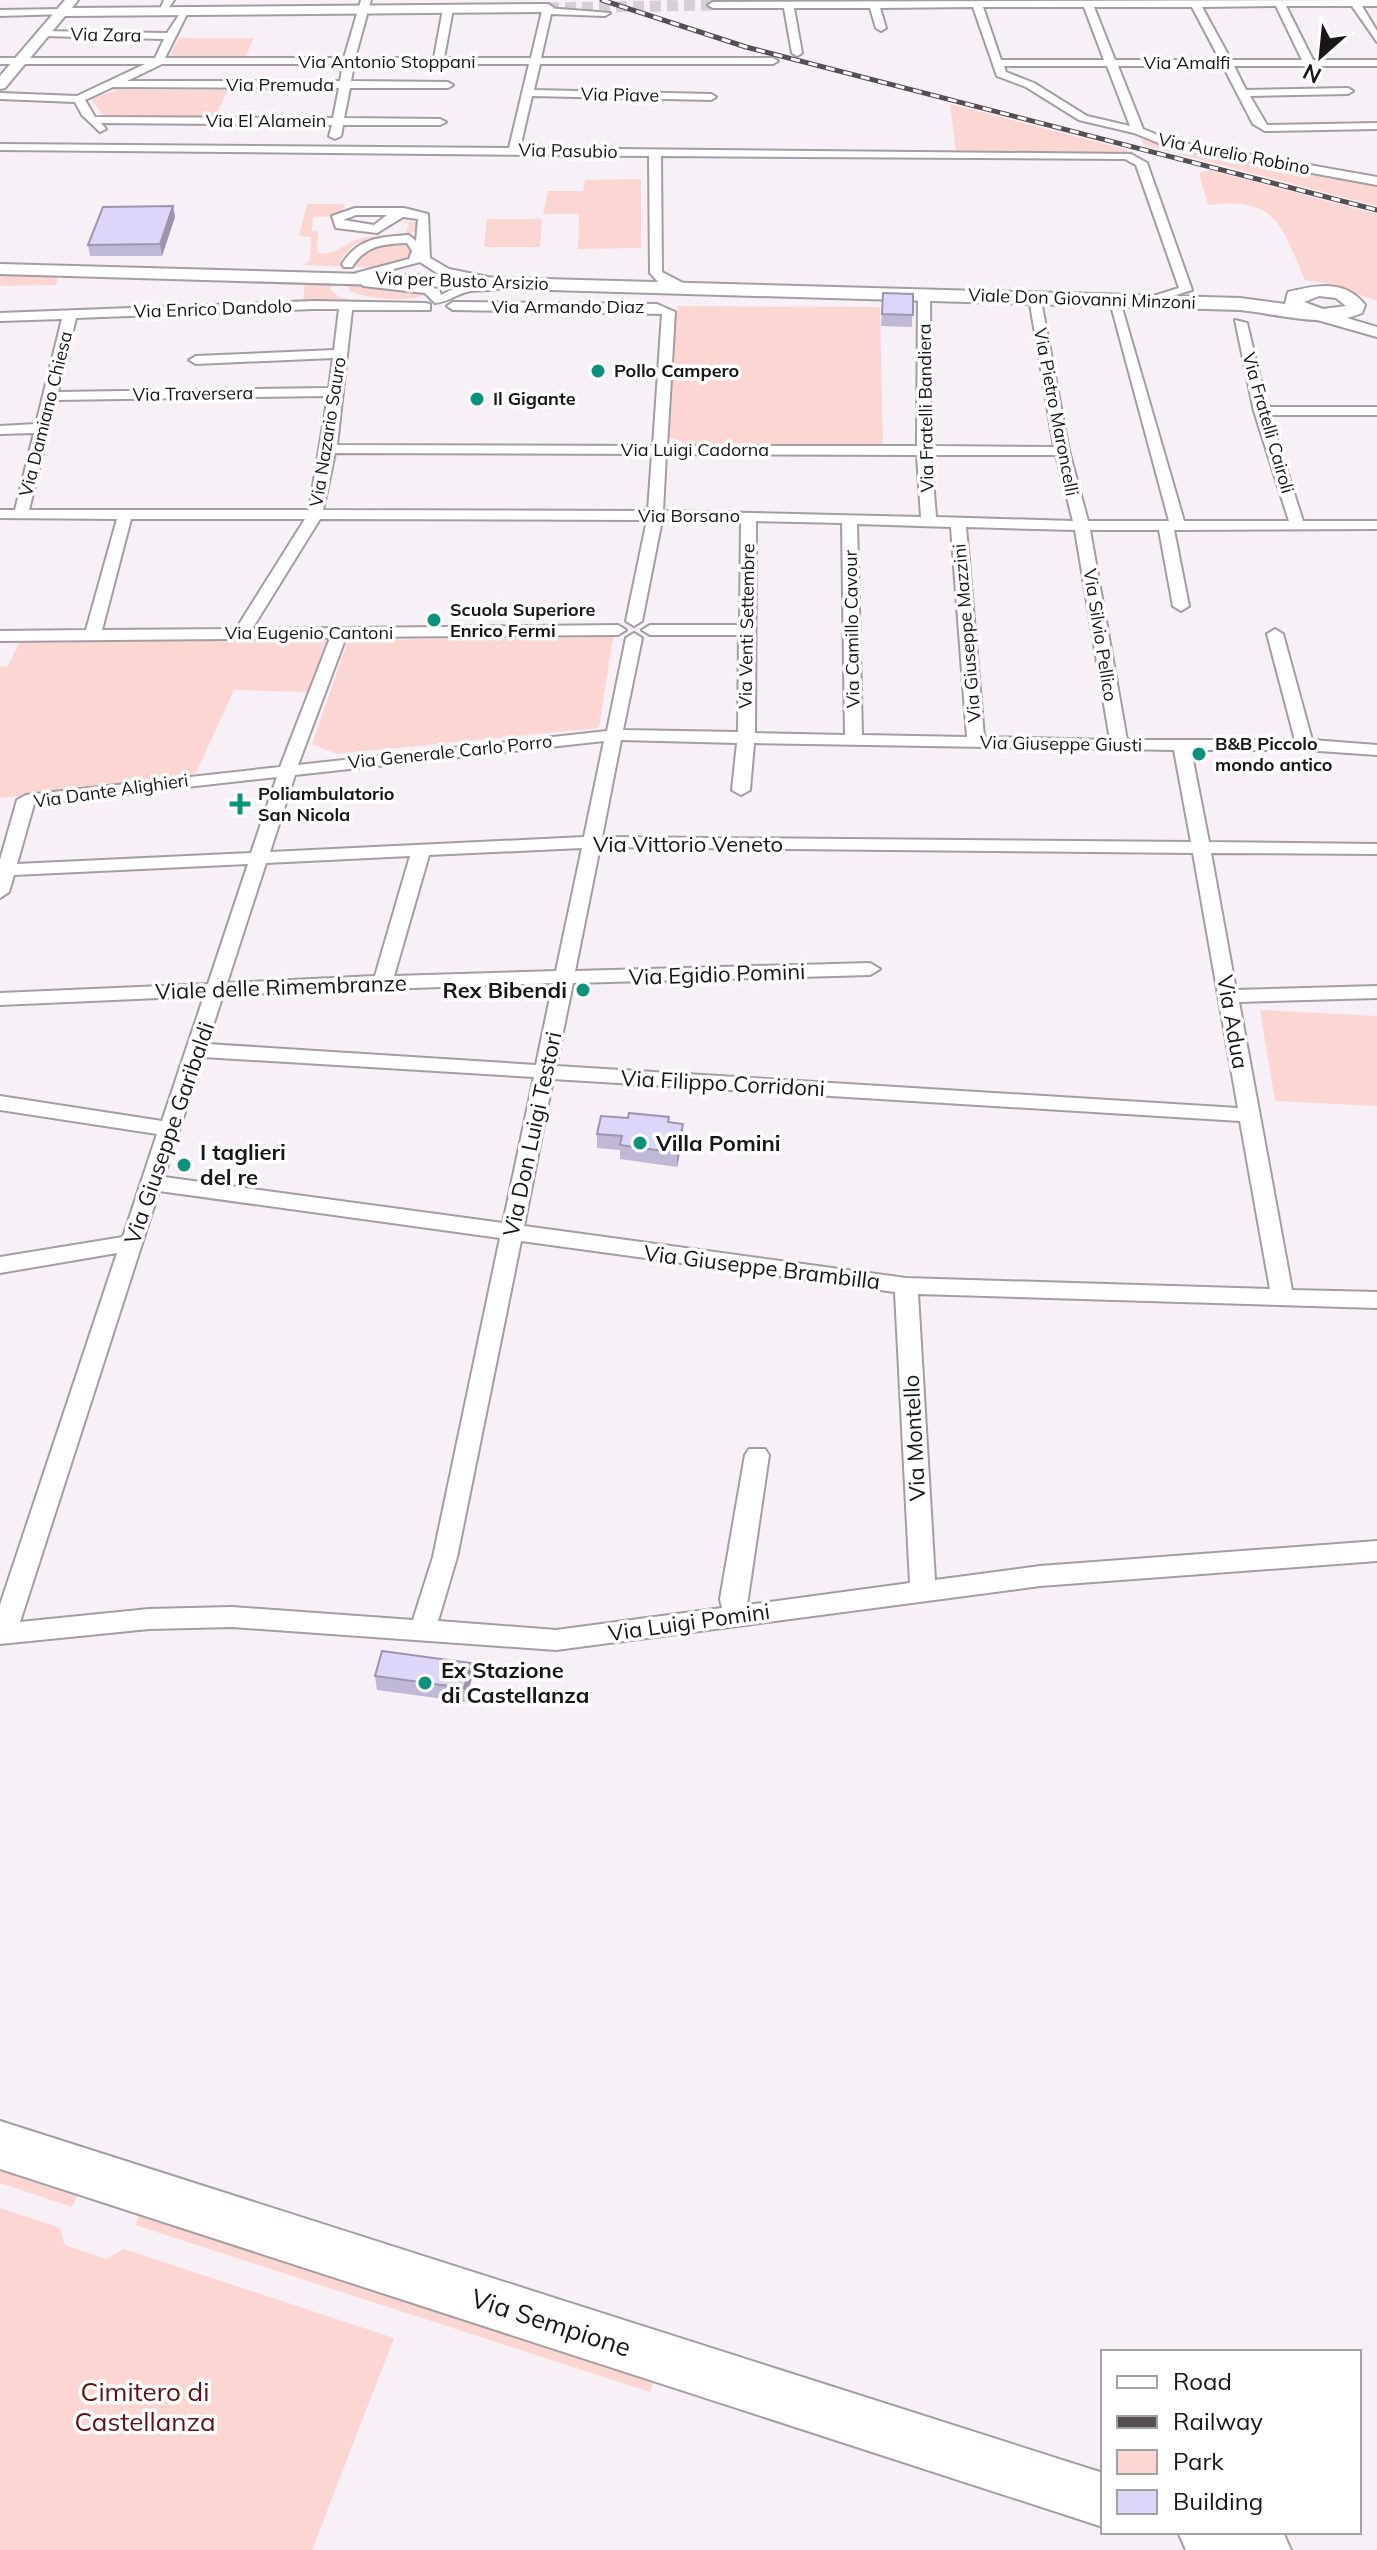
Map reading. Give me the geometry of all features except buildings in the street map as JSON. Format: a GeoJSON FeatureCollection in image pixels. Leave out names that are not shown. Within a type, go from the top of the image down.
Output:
{"type":"FeatureCollection","features":[{"type":"Feature","properties":{"kind":"main road","name":"Via per Busto Arsizio"},"geometry":{"type":"LineString","coordinates":[[0,269],[302,277],[346,275],[505,283],[924,295]]}},
{"type":"Feature","properties":{"kind":"main road","name":"Viale Don Giovanni Minzoni"},"geometry":{"type":"LineString","coordinates":[[1240,313],[1309,290],[1330,290],[1351,308]]}},
{"type":"Feature","properties":{"kind":"main road","name":"Viale Don Giovanni Minzoni"},"geometry":{"type":"LineString","coordinates":[[924,295],[1140,302],[1240,313],[1314,313]]}},
{"type":"Feature","properties":{"kind":"main road"},"geometry":{"type":"LineString","coordinates":[[1295,296],[1294,304],[1314,313],[1376,307]]}},
{"type":"Feature","properties":{"kind":"main road","name":"Via Sempione"},"geometry":{"type":"LineString","coordinates":[[0,2145],[252,2223],[680,2367],[1101,2499]]}},
{"type":"Feature","properties":{"kind":"main road"},"geometry":{"type":"LineString","coordinates":[[1212,2534],[1263,2550]]}},
{"type":"Feature","properties":{"kind":"street"},"geometry":{"type":"LineString","coordinates":[[0,85],[72,0]]}},
{"type":"Feature","properties":{"kind":"street"},"geometry":{"type":"LineString","coordinates":[[716,8],[1087,2],[1377,3]]}},
{"type":"Feature","properties":{"kind":"street","name":"Via Aurelio Robino"},"geometry":{"type":"LineString","coordinates":[[1087,2],[1138,131],[1170,144],[1377,181]]}},
{"type":"Feature","properties":{"kind":"street"},"geometry":{"type":"LineString","coordinates":[[1195,2],[1259,124],[1265,128],[1377,126]]}},
{"type":"Feature","properties":{"kind":"street"},"geometry":{"type":"LineString","coordinates":[[1279,3],[1309,63]]}},
{"type":"Feature","properties":{"kind":"street"},"geometry":{"type":"LineString","coordinates":[[1355,3],[1377,39]]}},
{"type":"Feature","properties":{"kind":"street"},"geometry":{"type":"LineString","coordinates":[[0,13],[167,6],[183,12],[364,5],[570,11],[602,18]]}},
{"type":"Feature","properties":{"kind":"street"},"geometry":{"type":"LineString","coordinates":[[332,149],[364,5]]}},
{"type":"Feature","properties":{"kind":"street"},"geometry":{"type":"LineString","coordinates":[[977,5],[1001,74],[1030,85],[1083,118],[1138,131]]}},
{"type":"Feature","properties":{"kind":"street"},"geometry":{"type":"LineString","coordinates":[[791,6],[797,53]]}},
{"type":"Feature","properties":{"kind":"street"},"geometry":{"type":"LineString","coordinates":[[875,6],[881,28]]}},
{"type":"Feature","properties":{"kind":"street"},"geometry":{"type":"LineString","coordinates":[[438,62],[448,9]]}},
{"type":"Feature","properties":{"kind":"street"},"geometry":{"type":"LineString","coordinates":[[514,150],[547,10]]}},
{"type":"Feature","properties":{"kind":"street"},"geometry":{"type":"LineString","coordinates":[[0,96],[79,99],[113,84],[158,62],[183,12]]}},
{"type":"Feature","properties":{"kind":"street","name":"Via Zara"},"geometry":{"type":"LineString","coordinates":[[42,33],[170,36]]}},
{"type":"Feature","properties":{"kind":"street","name":"Via Antonio Stoppani"},"geometry":{"type":"LineString","coordinates":[[0,61],[773,61]]}},
{"type":"Feature","properties":{"kind":"street"},"geometry":{"type":"LineString","coordinates":[[435,149],[453,63]]}},
{"type":"Feature","properties":{"kind":"street","name":"Via Amalfi"},"geometry":{"type":"LineString","coordinates":[[997,63],[1377,63]]}},
{"type":"Feature","properties":{"kind":"street","name":"Via Premuda"},"geometry":{"type":"LineString","coordinates":[[113,84],[348,85],[444,104]]}},
{"type":"Feature","properties":{"kind":"street"},"geometry":{"type":"LineString","coordinates":[[1243,93],[1348,91]]}},
{"type":"Feature","properties":{"kind":"street","name":"Via Piave"},"geometry":{"type":"LineString","coordinates":[[529,93],[711,97]]}},
{"type":"Feature","properties":{"kind":"street"},"geometry":{"type":"LineString","coordinates":[[79,99],[92,120],[117,148]]}},
{"type":"Feature","properties":{"kind":"street","name":"Via El Alamein"},"geometry":{"type":"LineString","coordinates":[[92,120],[339,122],[444,104]]}},
{"type":"Feature","properties":{"kind":"street","name":"Via Pasubio"},"geometry":{"type":"LineString","coordinates":[[0,147],[1136,158],[1141,163],[1186,290],[1140,302]]}},
{"type":"Feature","properties":{"kind":"street"},"geometry":{"type":"LineString","coordinates":[[655,152],[656,273],[664,281],[683,288]]}},
{"type":"Feature","properties":{"kind":"street"},"geometry":{"type":"LineString","coordinates":[[346,275],[415,261],[418,250],[416,238],[424,217],[404,212]]}},
{"type":"Feature","properties":{"kind":"street"},"geometry":{"type":"LineString","coordinates":[[416,238],[359,247],[346,275],[344,293],[360,298],[437,303],[465,288],[553,284]]}},
{"type":"Feature","properties":{"kind":"street"},"geometry":{"type":"LineString","coordinates":[[416,238],[424,259],[440,271],[505,283]]}},
{"type":"Feature","properties":{"kind":"street"},"geometry":{"type":"LineString","coordinates":[[623,286],[643,281],[656,273]]}},
{"type":"Feature","properties":{"kind":"street"},"geometry":{"type":"LineString","coordinates":[[302,277],[428,289],[434,292],[437,303]]}},
{"type":"Feature","properties":{"kind":"street","name":"Via Fratelli Bandiera"},"geometry":{"type":"LineString","coordinates":[[924,295],[924,451],[929,522]]}},
{"type":"Feature","properties":{"kind":"street","name":"Via Pietro Maroncelli"},"geometry":{"type":"LineString","coordinates":[[1035,298],[1062,451],[1079,526]]}},
{"type":"Feature","properties":{"kind":"street"},"geometry":{"type":"LineString","coordinates":[[1114,301],[1172,525],[1181,606]]}},
{"type":"Feature","properties":{"kind":"street","name":"Via Enrico Dandolo"},"geometry":{"type":"LineString","coordinates":[[0,317],[437,303]]}},
{"type":"Feature","properties":{"kind":"street","name":"Via Armando Diaz"},"geometry":{"type":"LineString","coordinates":[[437,303],[657,308],[669,312],[655,516]]}},
{"type":"Feature","properties":{"kind":"street","name":"Via Nazario Sauro"},"geometry":{"type":"LineString","coordinates":[[241,633],[315,515],[329,449],[346,306]]}},
{"type":"Feature","properties":{"kind":"street","name":"Viale Don Giovanni Minzoni"},"geometry":{"type":"LineString","coordinates":[[1351,308],[1346,320],[1369,330]]}},
{"type":"Feature","properties":{"kind":"street","name":"Via Fratelli Cairoli"},"geometry":{"type":"LineString","coordinates":[[1240,313],[1261,411],[1297,524]]}},
{"type":"Feature","properties":{"kind":"street","name":"Viale Don Giovanni Minzoni"},"geometry":{"type":"LineString","coordinates":[[1314,313],[1369,330]]}},
{"type":"Feature","properties":{"kind":"street","name":"Via Damiano Chiesa"},"geometry":{"type":"LineString","coordinates":[[21,514],[70,314]]}},
{"type":"Feature","properties":{"kind":"street"},"geometry":{"type":"LineString","coordinates":[[196,360],[341,354]]}},
{"type":"Feature","properties":{"kind":"street","name":"Via Traversera"},"geometry":{"type":"LineString","coordinates":[[50,396],[336,392]]}},
{"type":"Feature","properties":{"kind":"street"},"geometry":{"type":"LineString","coordinates":[[1261,411],[1377,411]]}},
{"type":"Feature","properties":{"kind":"street"},"geometry":{"type":"LineString","coordinates":[[0,430],[44,428]]}},
{"type":"Feature","properties":{"kind":"street","name":"Via Luigi Cadorna"},"geometry":{"type":"LineString","coordinates":[[329,449],[1062,451]]}},
{"type":"Feature","properties":{"kind":"street","name":"Via Borsano"},"geometry":{"type":"LineString","coordinates":[[0,514],[749,516],[1079,526],[1374,525]]}},
{"type":"Feature","properties":{"kind":"street"},"geometry":{"type":"LineString","coordinates":[[93,634],[125,515]]}},
{"type":"Feature","properties":{"kind":"street","name":"Via Don Luigi Testori"},"geometry":{"type":"LineString","coordinates":[[423,1629],[445,1557],[546,1073],[655,516]]}},
{"type":"Feature","properties":{"kind":"street","name":"Via Venti Settembre"},"geometry":{"type":"LineString","coordinates":[[744,736],[749,516]]}},
{"type":"Feature","properties":{"kind":"street","name":"Via Camillo Cavour"},"geometry":{"type":"LineString","coordinates":[[849,519],[854,740]]}},
{"type":"Feature","properties":{"kind":"street","name":"Via Giuseppe Mazzini"},"geometry":{"type":"LineString","coordinates":[[958,523],[976,743]]}},
{"type":"Feature","properties":{"kind":"street"},"geometry":{"type":"LineString","coordinates":[[1374,525],[1377,542]]}},
{"type":"Feature","properties":{"kind":"street","name":"Via Silvio Pellico"},"geometry":{"type":"LineString","coordinates":[[1079,526],[1084,536],[1119,745]]}},
{"type":"Feature","properties":{"kind":"street","name":"Via Eugenio Cantoni"},"geometry":{"type":"LineString","coordinates":[[0,636],[618,630],[623,624],[634,630]]}},
{"type":"Feature","properties":{"kind":"street"},"geometry":{"type":"LineString","coordinates":[[634,630],[646,624],[650,630],[747,630]]}},
{"type":"Feature","properties":{"kind":"street","name":"Via Giuseppe Garibaldi"},"geometry":{"type":"LineString","coordinates":[[2,1634],[129,1244],[218,990],[288,769],[340,633]]}},
{"type":"Feature","properties":{"kind":"street"},"geometry":{"type":"LineString","coordinates":[[1275,634],[1305,745]]}},
{"type":"Feature","properties":{"kind":"street","name":"Via Giuseppe Giusti"},"geometry":{"type":"LineString","coordinates":[[613,735],[976,743],[1305,745],[1377,750]]}},
{"type":"Feature","properties":{"kind":"street","name":"Via Generale Carlo Porro"},"geometry":{"type":"LineString","coordinates":[[288,769],[613,735]]}},
{"type":"Feature","properties":{"kind":"street"},"geometry":{"type":"LineString","coordinates":[[741,790],[744,736]]}},
{"type":"Feature","properties":{"kind":"street","name":"Via Adua"},"geometry":{"type":"LineString","coordinates":[[1182,745],[1283,1299]]}},
{"type":"Feature","properties":{"kind":"street","name":"Via Dante Alighieri"},"geometry":{"type":"LineString","coordinates":[[0,892],[3,870],[26,800],[288,769]]}},
{"type":"Feature","properties":{"kind":"street","name":"Via Vittorio Veneto"},"geometry":{"type":"LineString","coordinates":[[3,870],[591,842],[1377,849]]}},
{"type":"Feature","properties":{"kind":"street"},"geometry":{"type":"LineString","coordinates":[[383,982],[421,850]]}},
{"type":"Feature","properties":{"kind":"street","name":"Via Egidio Pomini"},"geometry":{"type":"LineString","coordinates":[[563,978],[870,969]]}},
{"type":"Feature","properties":{"kind":"street","name":"Viale delle Rimembranze"},"geometry":{"type":"LineString","coordinates":[[0,999],[383,982],[563,978]]}},
{"type":"Feature","properties":{"kind":"street"},"geometry":{"type":"LineString","coordinates":[[1229,996],[1377,992]]}},
{"type":"Feature","properties":{"kind":"street","name":"Via Filippo Corridoni"},"geometry":{"type":"LineString","coordinates":[[197,1050],[1248,1115]]}},
{"type":"Feature","properties":{"kind":"street"},"geometry":{"type":"LineString","coordinates":[[0,1103],[170,1129]]}},
{"type":"Feature","properties":{"kind":"street","name":"Via Giuseppe Brambilla"},"geometry":{"type":"LineString","coordinates":[[152,1183],[906,1286],[1377,1300]]}},
{"type":"Feature","properties":{"kind":"street"},"geometry":{"type":"LineString","coordinates":[[0,1265],[129,1244]]}},
{"type":"Feature","properties":{"kind":"street","name":"Via Montello"},"geometry":{"type":"LineString","coordinates":[[906,1286],[923,1590]]}},
{"type":"Feature","properties":{"kind":"street"},"geometry":{"type":"LineString","coordinates":[[736,1616],[733,1599],[757,1455]]}},
{"type":"Feature","properties":{"kind":"street","name":"Via Luigi Pomini"},"geometry":{"type":"LineString","coordinates":[[2,1634],[149,1619],[232,1617],[423,1629],[549,1641],[1057,1574],[1377,1551]]}},
{"type":"Feature","properties":{"kind":"green space"},"geometry":{"type":"Polygon","coordinates":[[[179,38],[254,38],[244,60],[168,59],[179,38]]]}},
{"type":"Feature","properties":{"kind":"green space"},"geometry":{"type":"Polygon","coordinates":[[[117,90],[228,90],[214,119],[105,118],[91,99],[117,90]]]}},
{"type":"Feature","properties":{"kind":"green space"},"geometry":{"type":"Polygon","coordinates":[[[950,104],[1128,150],[1126,153],[956,153],[950,104]]]}},
{"type":"Feature","properties":{"kind":"green space"},"geometry":{"type":"Polygon","coordinates":[[[1140,139],[1377,186],[1377,206],[1145,145],[1140,139]]]}},
{"type":"Feature","properties":{"kind":"green space"},"geometry":{"type":"Polygon","coordinates":[[[1209,170],[1377,214],[1377,301],[1327,283],[1305,280],[1282,229],[1262,210],[1249,205],[1208,205],[1199,173],[1209,170]]]}},
{"type":"Feature","properties":{"kind":"green space"},"geometry":{"type":"Polygon","coordinates":[[[641,179],[641,248],[578,249],[579,214],[543,214],[548,191],[583,191],[585,180],[641,179]]]}},
{"type":"Feature","properties":{"kind":"green space"},"geometry":{"type":"Polygon","coordinates":[[[307,204],[345,204],[342,211],[334,216],[313,217],[312,231],[318,231],[317,253],[334,251],[365,238],[404,235],[354,245],[339,264],[352,265],[365,247],[398,243],[415,250],[412,258],[381,268],[304,265],[310,259],[311,237],[299,236],[307,204]]]}},
{"type":"Feature","properties":{"kind":"green space"},"geometry":{"type":"Polygon","coordinates":[[[487,219],[542,219],[540,247],[484,247],[487,219]]]}},
{"type":"Feature","properties":{"kind":"green space"},"geometry":{"type":"Polygon","coordinates":[[[399,221],[418,222],[419,229],[405,235],[409,224],[399,221]]]}},
{"type":"Feature","properties":{"kind":"green space"},"geometry":{"type":"Polygon","coordinates":[[[0,272],[176,277],[58,277],[56,285],[0,286],[0,272]]]}},
{"type":"Feature","properties":{"kind":"green space"},"geometry":{"type":"Polygon","coordinates":[[[234,279],[331,283],[331,290],[339,297],[365,303],[303,301],[305,283],[234,279]]]}},
{"type":"Feature","properties":{"kind":"green space"},"geometry":{"type":"Polygon","coordinates":[[[348,284],[426,294],[399,299],[377,298],[350,291],[348,284]]]}},
{"type":"Feature","properties":{"kind":"green space"},"geometry":{"type":"Polygon","coordinates":[[[677,306],[880,307],[883,446],[691,445],[669,437],[677,306]]]}},
{"type":"Feature","properties":{"kind":"green space"},"geometry":{"type":"Polygon","coordinates":[[[613,637],[599,728],[337,754],[312,744],[348,640],[613,637]]]}},
{"type":"Feature","properties":{"kind":"green space"},"geometry":{"type":"Polygon","coordinates":[[[20,641],[326,641],[308,692],[234,690],[194,777],[0,798],[0,667],[8,666],[20,641]]]}},
{"type":"Feature","properties":{"kind":"green space"},"geometry":{"type":"Polygon","coordinates":[[[1260,1010],[1377,1016],[1377,1106],[1275,1101],[1260,1010]]]}},
{"type":"Feature","properties":{"kind":"green space"},"geometry":{"type":"Polygon","coordinates":[[[0,2167],[78,2194],[72,2207],[0,2183],[0,2167]]]}},
{"type":"Feature","properties":{"kind":"green space","name":"Cimitero di Castellanza"},"geometry":{"type":"Polygon","coordinates":[[[0,2208],[60,2228],[65,2245],[106,2259],[124,2249],[394,2338],[312,2550],[0,2550],[0,2208]]]}},
{"type":"Feature","properties":{"kind":"green space"},"geometry":{"type":"Polygon","coordinates":[[[140,2214],[654,2380],[650,2392],[135,2225],[140,2214]]]}},
{"type":"Feature","properties":{"kind":"tunnel"},"geometry":{"type":"LineString","coordinates":[[548,8],[713,5]]}},
{"type":"Feature","properties":{"kind":"railway"},"geometry":{"type":"LineString","coordinates":[[602,0],[746,47],[1377,210]]}},
{"type":"Feature","properties":{"kind":"place","name":"Pollo Campero"},"geometry":{"type":"Point","coordinates":[598,371]}},
{"type":"Feature","properties":{"kind":"place","name":"Il Gigante"},"geometry":{"type":"Point","coordinates":[477,399]}},
{"type":"Feature","properties":{"kind":"place","name":"Scuola Superiore Enrico Fermi"},"geometry":{"type":"Point","coordinates":[434,620]}},
{"type":"Feature","properties":{"kind":"place","name":"B&B Piccolo mondo antico"},"geometry":{"type":"Point","coordinates":[1199,754]}},
{"type":"Feature","properties":{"kind":"place","name":"Poliambulatorio San Nicola"},"geometry":{"type":"Point","coordinates":[240,804]}},
{"type":"Feature","properties":{"kind":"place","name":"Rex Bibendi"},"geometry":{"type":"Point","coordinates":[583,990]}},
{"type":"Feature","properties":{"kind":"place","name":"Villa Pomini"},"geometry":{"type":"Point","coordinates":[640,1143]}},
{"type":"Feature","properties":{"kind":"place","name":"I taglieri del re"},"geometry":{"type":"Point","coordinates":[184,1165]}},
{"type":"Feature","properties":{"kind":"place","name":"Ex Stazione di Castellanza"},"geometry":{"type":"Point","coordinates":[425,1683]}}]}
